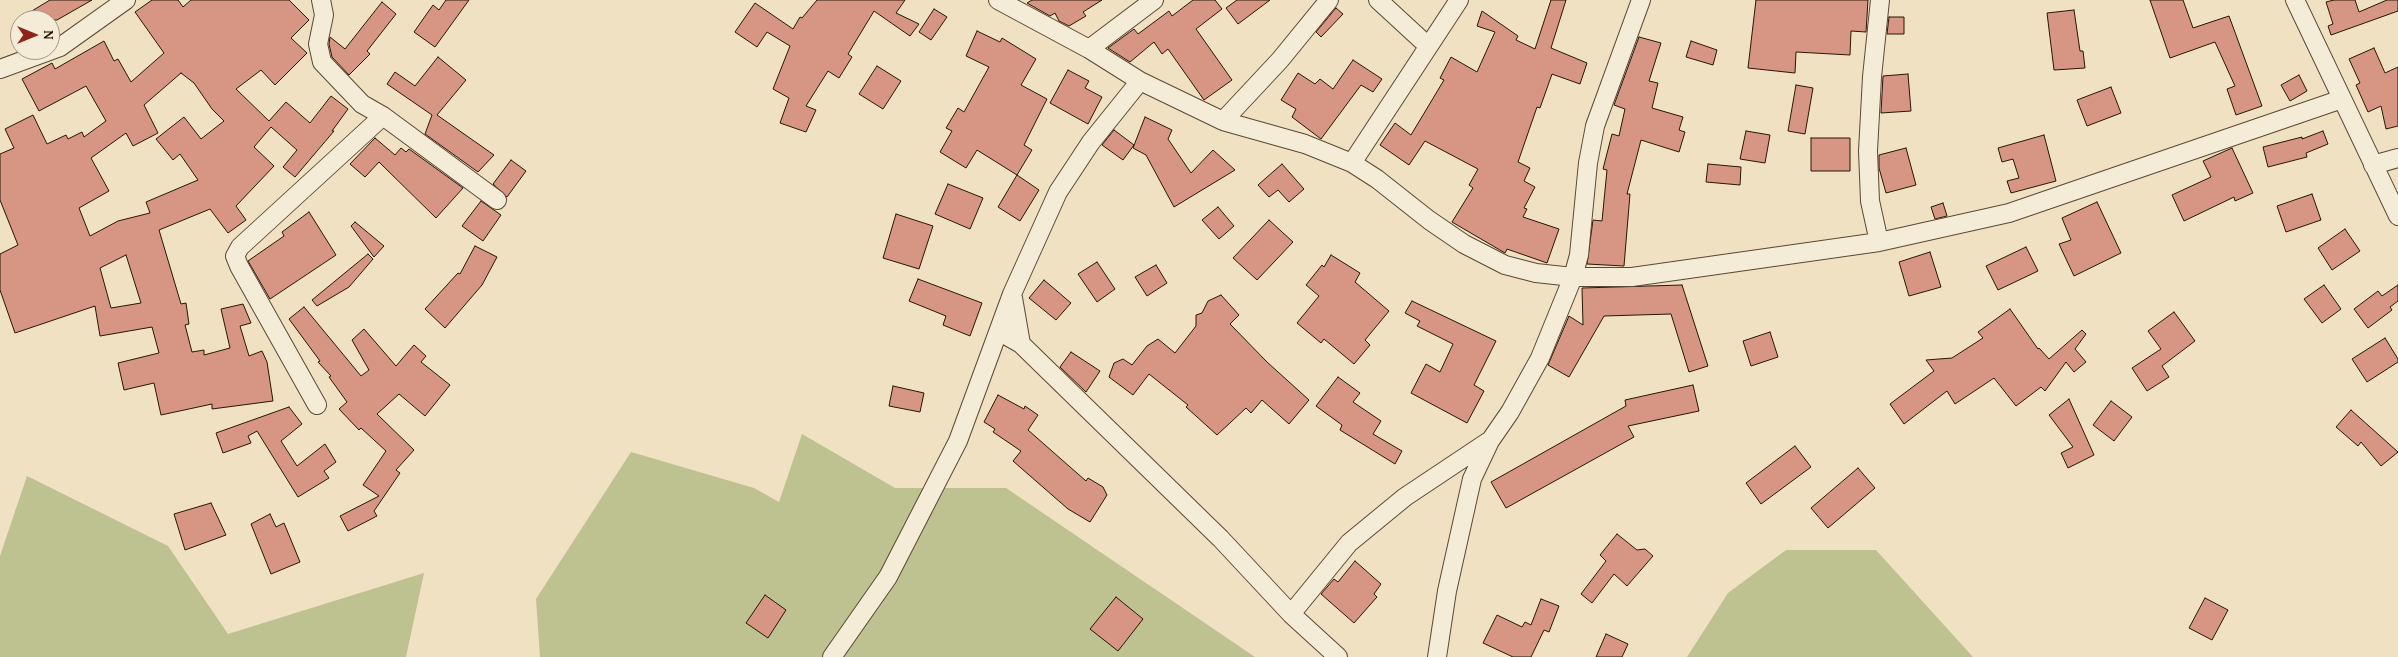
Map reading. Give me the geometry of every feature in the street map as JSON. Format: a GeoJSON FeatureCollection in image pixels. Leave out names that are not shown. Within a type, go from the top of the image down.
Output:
{"type":"FeatureCollection","features":[{"type":"Feature","properties":{"kind":"street"},"geometry":{"type":"LineString","coordinates":[[0,68],[60,47],[126,0]]}},
{"type":"Feature","properties":{"kind":"street"},"geometry":{"type":"LineString","coordinates":[[320,0],[324,15],[318,44],[322,62],[362,104],[383,116],[497,200]]}},
{"type":"Feature","properties":{"kind":"street"},"geometry":{"type":"LineString","coordinates":[[998,0],[1089,49],[1140,81],[1223,121],[1305,144],[1352,163],[1377,179],[1429,220],[1464,244],[1497,261],[1536,273],[1573,277],[1632,277],[1879,242],[2010,213],[2342,100]]}},
{"type":"Feature","properties":{"kind":"street"},"geometry":{"type":"LineString","coordinates":[[1089,49],[1154,0]]}},
{"type":"Feature","properties":{"kind":"street"},"geometry":{"type":"LineString","coordinates":[[1223,121],[1280,60],[1329,0]]}},
{"type":"Feature","properties":{"kind":"street"},"geometry":{"type":"LineString","coordinates":[[1378,0],[1428,46]]}},
{"type":"Feature","properties":{"kind":"street"},"geometry":{"type":"LineString","coordinates":[[1352,163],[1459,0]]}},
{"type":"Feature","properties":{"kind":"street"},"geometry":{"type":"LineString","coordinates":[[1437,657],[1447,591],[1472,479],[1490,441],[1510,412],[1540,358],[1573,277],[1579,255],[1588,164],[1595,126],[1641,0]]}},
{"type":"Feature","properties":{"kind":"street"},"geometry":{"type":"LineString","coordinates":[[1879,242],[1870,201],[1868,151],[1872,77],[1880,0]]}},
{"type":"Feature","properties":{"kind":"street"},"geometry":{"type":"LineString","coordinates":[[2295,0],[2398,216]]}},
{"type":"Feature","properties":{"kind":"street"},"geometry":{"type":"LineString","coordinates":[[832,657],[888,577],[949,458],[1000,332],[1012,294],[1058,192],[1091,142],[1140,81]]}},
{"type":"Feature","properties":{"kind":"street"},"geometry":{"type":"LineString","coordinates":[[317,405],[238,266],[235,256],[240,247],[383,116]]}},
{"type":"Feature","properties":{"kind":"street"},"geometry":{"type":"LineString","coordinates":[[2373,165],[2398,158]]}},
{"type":"Feature","properties":{"kind":"street"},"geometry":{"type":"LineString","coordinates":[[1012,294],[1021,344]]}},
{"type":"Feature","properties":{"kind":"street"},"geometry":{"type":"LineString","coordinates":[[1000,332],[1021,344],[1221,540],[1291,614],[1338,657]]}},
{"type":"Feature","properties":{"kind":"street"},"geometry":{"type":"LineString","coordinates":[[1291,614],[1349,543],[1404,497],[1490,441]]}},
{"type":"Feature","properties":{"kind":"green space"},"geometry":{"type":"Polygon","coordinates":[[[802,434],[895,488],[1006,488],[1255,657],[540,657],[536,599],[631,452],[754,488],[779,502],[802,434]]]}},
{"type":"Feature","properties":{"kind":"green space"},"geometry":{"type":"Polygon","coordinates":[[[27,476],[168,546],[228,634],[424,573],[406,657],[0,657],[0,556],[27,476]]]}},
{"type":"Feature","properties":{"kind":"green space"},"geometry":{"type":"Polygon","coordinates":[[[1786,550],[1876,550],[1973,657],[1687,657],[1728,593],[1786,550]]]}},
{"type":"Feature","properties":{"kind":"building"},"geometry":{"type":"Polygon","coordinates":[[[50,0],[92,0],[60,18],[60,10],[34,10],[50,0]]]}},
{"type":"Feature","properties":{"kind":"building"},"geometry":{"type":"Polygon","coordinates":[[[152,0],[178,0],[183,7],[191,0],[289,0],[309,20],[291,38],[307,53],[275,85],[261,70],[236,89],[269,121],[286,102],[310,123],[331,96],[348,109],[332,131],[334,131],[295,177],[283,167],[297,150],[271,127],[254,147],[274,166],[236,206],[246,220],[228,233],[210,209],[159,230],[181,304],[186,303],[189,324],[185,325],[192,352],[204,350],[204,355],[230,348],[221,309],[243,304],[251,323],[240,326],[249,356],[262,351],[267,362],[273,401],[212,409],[212,404],[161,415],[154,383],[124,390],[118,363],[159,353],[152,327],[100,336],[95,306],[15,333],[0,290],[0,254],[18,245],[0,200],[0,154],[14,148],[5,129],[33,115],[47,144],[66,135],[68,139],[82,132],[84,137],[106,121],[86,86],[39,111],[22,79],[52,63],[55,69],[104,41],[114,61],[118,59],[131,82],[164,53],[135,12],[152,0]],[[181,73],[144,105],[158,133],[133,146],[126,133],[91,158],[109,191],[79,208],[90,236],[118,221],[150,213],[146,202],[198,180],[180,154],[173,160],[156,139],[184,117],[201,139],[224,121],[212,109],[194,83],[181,73]],[[126,255],[100,268],[111,308],[141,303],[126,255]]]}},
{"type":"Feature","properties":{"kind":"building"},"geometry":{"type":"Polygon","coordinates":[[[446,0],[469,0],[435,47],[414,32],[433,5],[439,10],[446,0]]]}},
{"type":"Feature","properties":{"kind":"building"},"geometry":{"type":"Polygon","coordinates":[[[817,0],[905,0],[896,13],[919,24],[910,36],[874,11],[848,54],[852,57],[839,78],[828,71],[806,106],[816,110],[806,132],[780,123],[789,98],[773,89],[790,46],[767,32],[757,47],[735,32],[755,3],[793,29],[800,17],[802,18],[817,0]]]}},
{"type":"Feature","properties":{"kind":"building"},"geometry":{"type":"Polygon","coordinates":[[[1032,0],[1102,0],[1083,12],[1086,16],[1069,26],[1059,21],[1055,13],[1050,16],[1027,3],[1032,0]]]}},
{"type":"Feature","properties":{"kind":"building"},"geometry":{"type":"Polygon","coordinates":[[[1193,0],[1215,0],[1222,9],[1196,29],[1232,80],[1204,100],[1168,49],[1162,54],[1154,42],[1130,62],[1108,48],[1134,29],[1138,34],[1169,11],[1172,16],[1193,0]]]}},
{"type":"Feature","properties":{"kind":"building"},"geometry":{"type":"Polygon","coordinates":[[[1237,0],[1270,0],[1238,24],[1226,8],[1237,0]]]}},
{"type":"Feature","properties":{"kind":"building"},"geometry":{"type":"Polygon","coordinates":[[[1551,0],[1566,0],[1551,48],[1587,63],[1580,84],[1552,74],[1540,108],[1537,107],[1518,162],[1530,168],[1524,181],[1535,187],[1524,208],[1527,209],[1523,217],[1559,229],[1547,263],[1507,249],[1505,253],[1452,222],[1473,188],[1469,185],[1478,169],[1425,141],[1409,165],[1380,145],[1395,123],[1411,135],[1444,80],[1440,78],[1451,57],[1477,72],[1495,32],[1477,26],[1482,11],[1518,36],[1516,40],[1535,49],[1551,0]]]}},
{"type":"Feature","properties":{"kind":"building"},"geometry":{"type":"Polygon","coordinates":[[[1756,0],[1868,0],[1866,32],[1851,31],[1850,55],[1796,52],[1795,73],[1748,68],[1756,0]]]}},
{"type":"Feature","properties":{"kind":"building"},"geometry":{"type":"Polygon","coordinates":[[[2150,0],[2183,0],[2193,28],[2229,16],[2262,106],[2236,115],[2227,89],[2235,86],[2215,42],[2170,58],[2150,0]]]}},
{"type":"Feature","properties":{"kind":"building"},"geometry":{"type":"Polygon","coordinates":[[[2355,0],[2359,12],[2387,0],[2398,0],[2398,11],[2331,35],[2328,26],[2333,24],[2326,2],[2355,0]]]}},
{"type":"Feature","properties":{"kind":"building"},"geometry":{"type":"Polygon","coordinates":[[[382,2],[396,14],[367,51],[370,54],[349,75],[332,57],[329,44],[330,37],[345,49],[382,2]]]}},
{"type":"Feature","properties":{"kind":"building"},"geometry":{"type":"Polygon","coordinates":[[[1336,8],[1343,14],[1321,37],[1316,32],[1336,8]]]}},
{"type":"Feature","properties":{"kind":"building"},"geometry":{"type":"Polygon","coordinates":[[[934,9],[947,17],[931,40],[919,32],[934,9]]]}},
{"type":"Feature","properties":{"kind":"building"},"geometry":{"type":"Polygon","coordinates":[[[2074,10],[2080,51],[2083,51],[2085,68],[2054,70],[2047,13],[2074,10]]]}},
{"type":"Feature","properties":{"kind":"building"},"geometry":{"type":"Polygon","coordinates":[[[1889,17],[1904,17],[1904,34],[1887,34],[1889,17]]]}},
{"type":"Feature","properties":{"kind":"building"},"geometry":{"type":"Polygon","coordinates":[[[977,31],[1000,42],[1002,38],[1036,59],[1021,85],[1047,99],[1024,145],[1032,150],[1017,175],[977,150],[966,168],[940,152],[952,131],[946,128],[958,108],[964,112],[989,67],[966,56],[977,31]]]}},
{"type":"Feature","properties":{"kind":"building"},"geometry":{"type":"Polygon","coordinates":[[[1639,37],[1661,43],[1649,81],[1658,83],[1652,108],[1683,117],[1679,130],[1685,132],[1679,152],[1641,140],[1627,194],[1630,194],[1624,266],[1587,264],[1593,220],[1602,221],[1607,170],[1603,169],[1612,134],[1619,136],[1625,109],[1614,105],[1639,37]]]}},
{"type":"Feature","properties":{"kind":"building"},"geometry":{"type":"Polygon","coordinates":[[[1691,41],[1717,50],[1713,65],[1686,57],[1691,41]]]}},
{"type":"Feature","properties":{"kind":"building"},"geometry":{"type":"Polygon","coordinates":[[[2374,48],[2385,73],[2398,67],[2398,126],[2386,129],[2381,106],[2368,112],[2356,85],[2360,83],[2349,59],[2374,48]]]}},
{"type":"Feature","properties":{"kind":"building"},"geometry":{"type":"Polygon","coordinates":[[[438,57],[466,80],[437,115],[494,155],[478,172],[425,134],[432,115],[387,84],[395,72],[415,86],[438,57]]]}},
{"type":"Feature","properties":{"kind":"building"},"geometry":{"type":"Polygon","coordinates":[[[1353,60],[1382,79],[1373,92],[1361,85],[1321,139],[1292,117],[1296,109],[1281,100],[1298,73],[1315,84],[1320,79],[1333,89],[1353,60]]]}},
{"type":"Feature","properties":{"kind":"building"},"geometry":{"type":"Polygon","coordinates":[[[877,66],[901,81],[883,109],[859,94],[877,66]]]}},
{"type":"Feature","properties":{"kind":"building"},"geometry":{"type":"Polygon","coordinates":[[[1068,70],[1089,81],[1085,88],[1102,97],[1088,124],[1050,103],[1068,70]]]}},
{"type":"Feature","properties":{"kind":"building"},"geometry":{"type":"Polygon","coordinates":[[[1908,74],[1911,111],[1881,113],[1883,76],[1908,74]]]}},
{"type":"Feature","properties":{"kind":"building"},"geometry":{"type":"Polygon","coordinates":[[[2299,75],[2307,91],[2290,101],[2281,85],[2299,75]]]}},
{"type":"Feature","properties":{"kind":"building"},"geometry":{"type":"Polygon","coordinates":[[[1796,85],[1813,88],[1805,134],[1788,131],[1796,85]]]}},
{"type":"Feature","properties":{"kind":"building"},"geometry":{"type":"Polygon","coordinates":[[[2111,87],[2121,113],[2087,126],[2077,100],[2111,87]]]}},
{"type":"Feature","properties":{"kind":"building"},"geometry":{"type":"Polygon","coordinates":[[[1145,117],[1172,130],[1168,139],[1191,173],[1213,150],[1235,170],[1174,207],[1146,155],[1133,148],[1145,117]]]}},
{"type":"Feature","properties":{"kind":"building"},"geometry":{"type":"Polygon","coordinates":[[[1114,130],[1134,145],[1123,160],[1102,145],[1114,130]]]}},
{"type":"Feature","properties":{"kind":"building"},"geometry":{"type":"Polygon","coordinates":[[[1746,131],[1770,135],[1765,163],[1740,159],[1746,131]]]}},
{"type":"Feature","properties":{"kind":"building"},"geometry":{"type":"Polygon","coordinates":[[[2323,131],[2328,144],[2306,153],[2307,157],[2268,167],[2263,147],[2302,137],[2302,139],[2323,131]]]}},
{"type":"Feature","properties":{"kind":"building"},"geometry":{"type":"Polygon","coordinates":[[[2044,135],[2056,181],[2011,193],[2007,181],[2019,178],[2013,159],[2002,162],[1998,148],[2044,135]]]}},
{"type":"Feature","properties":{"kind":"building"},"geometry":{"type":"Polygon","coordinates":[[[375,138],[395,155],[401,148],[406,152],[409,149],[463,188],[436,218],[379,162],[365,177],[350,164],[375,138]]]}},
{"type":"Feature","properties":{"kind":"building"},"geometry":{"type":"Polygon","coordinates":[[[1811,138],[1850,138],[1850,171],[1811,171],[1811,138]]]}},
{"type":"Feature","properties":{"kind":"building"},"geometry":{"type":"Polygon","coordinates":[[[1906,148],[1916,185],[1886,193],[1879,168],[1879,155],[1906,148]]]}},
{"type":"Feature","properties":{"kind":"building"},"geometry":{"type":"Polygon","coordinates":[[[2232,148],[2253,193],[2235,201],[2234,197],[2184,221],[2172,195],[2211,177],[2203,161],[2232,148]]]}},
{"type":"Feature","properties":{"kind":"building"},"geometry":{"type":"Polygon","coordinates":[[[511,160],[526,171],[507,197],[493,184],[511,160]]]}},
{"type":"Feature","properties":{"kind":"building"},"geometry":{"type":"Polygon","coordinates":[[[1282,164],[1304,189],[1289,202],[1278,190],[1269,197],[1258,185],[1282,164]]]}},
{"type":"Feature","properties":{"kind":"building"},"geometry":{"type":"Polygon","coordinates":[[[1708,164],[1741,167],[1740,185],[1706,182],[1708,164]]]}},
{"type":"Feature","properties":{"kind":"building"},"geometry":{"type":"Polygon","coordinates":[[[1017,175],[1039,190],[1020,221],[998,207],[1017,175]]]}},
{"type":"Feature","properties":{"kind":"building"},"geometry":{"type":"Polygon","coordinates":[[[948,184],[983,198],[970,229],[935,214],[948,184]]]}},
{"type":"Feature","properties":{"kind":"building"},"geometry":{"type":"Polygon","coordinates":[[[2312,194],[2321,220],[2286,232],[2277,206],[2312,194]]]}},
{"type":"Feature","properties":{"kind":"building"},"geometry":{"type":"Polygon","coordinates":[[[481,201],[501,215],[483,241],[462,226],[481,201]]]}},
{"type":"Feature","properties":{"kind":"building"},"geometry":{"type":"Polygon","coordinates":[[[2097,202],[2121,253],[2074,276],[2059,244],[2071,240],[2062,218],[2097,202]]]}},
{"type":"Feature","properties":{"kind":"building"},"geometry":{"type":"Polygon","coordinates":[[[1943,203],[1947,216],[1935,219],[1931,207],[1943,203]]]}},
{"type":"Feature","properties":{"kind":"building"},"geometry":{"type":"Polygon","coordinates":[[[1218,207],[1234,226],[1219,239],[1202,220],[1218,207]]]}},
{"type":"Feature","properties":{"kind":"building"},"geometry":{"type":"Polygon","coordinates":[[[309,212],[336,255],[270,299],[248,261],[284,236],[282,232],[309,212]]]}},
{"type":"Feature","properties":{"kind":"building"},"geometry":{"type":"Polygon","coordinates":[[[896,214],[933,226],[919,269],[883,258],[896,214]]]}},
{"type":"Feature","properties":{"kind":"building"},"geometry":{"type":"Polygon","coordinates":[[[1269,220],[1293,242],[1257,280],[1233,258],[1269,220]]]}},
{"type":"Feature","properties":{"kind":"building"},"geometry":{"type":"Polygon","coordinates":[[[355,222],[384,246],[374,257],[351,226],[355,222]]]}},
{"type":"Feature","properties":{"kind":"building"},"geometry":{"type":"Polygon","coordinates":[[[2345,229],[2360,251],[2332,270],[2318,248],[2345,229]]]}},
{"type":"Feature","properties":{"kind":"building"},"geometry":{"type":"Polygon","coordinates":[[[475,246],[497,257],[482,285],[445,328],[425,309],[458,273],[460,274],[475,246]]]}},
{"type":"Feature","properties":{"kind":"building"},"geometry":{"type":"Polygon","coordinates":[[[2026,247],[2038,271],[1998,290],[1986,266],[2026,247]]]}},
{"type":"Feature","properties":{"kind":"building"},"geometry":{"type":"Polygon","coordinates":[[[1930,252],[1941,287],[1909,296],[1899,262],[1930,252]]]}},
{"type":"Feature","properties":{"kind":"building"},"geometry":{"type":"Polygon","coordinates":[[[368,254],[373,259],[349,287],[317,306],[312,300],[368,254]]]}},
{"type":"Feature","properties":{"kind":"building"},"geometry":{"type":"Polygon","coordinates":[[[1331,255],[1360,273],[1355,282],[1389,311],[1365,340],[1370,345],[1354,364],[1324,339],[1321,343],[1297,323],[1319,296],[1306,285],[1322,265],[1324,267],[1331,255]]]}},
{"type":"Feature","properties":{"kind":"building"},"geometry":{"type":"Polygon","coordinates":[[[1097,262],[1115,289],[1097,302],[1078,274],[1097,262]]]}},
{"type":"Feature","properties":{"kind":"building"},"geometry":{"type":"Polygon","coordinates":[[[1156,265],[1167,283],[1147,296],[1135,277],[1156,265]]]}},
{"type":"Feature","properties":{"kind":"building"},"geometry":{"type":"Polygon","coordinates":[[[918,279],[982,303],[970,336],[943,325],[946,316],[909,301],[918,279]]]}},
{"type":"Feature","properties":{"kind":"building"},"geometry":{"type":"Polygon","coordinates":[[[1044,280],[1071,303],[1056,320],[1029,298],[1044,280]]]}},
{"type":"Feature","properties":{"kind":"building"},"geometry":{"type":"Polygon","coordinates":[[[1682,285],[1708,366],[1689,372],[1671,314],[1604,316],[1569,377],[1548,365],[1569,316],[1583,325],[1582,288],[1682,285]]]}},
{"type":"Feature","properties":{"kind":"building"},"geometry":{"type":"Polygon","coordinates":[[[2324,285],[2341,309],[2322,323],[2304,299],[2324,285]]]}},
{"type":"Feature","properties":{"kind":"building"},"geometry":{"type":"Polygon","coordinates":[[[2398,285],[2398,301],[2390,307],[2392,310],[2368,328],[2354,309],[2378,291],[2382,296],[2398,285]]]}},
{"type":"Feature","properties":{"kind":"building"},"geometry":{"type":"Polygon","coordinates":[[[1221,295],[1239,315],[1230,324],[1267,362],[1309,400],[1289,424],[1262,400],[1251,413],[1246,408],[1217,435],[1186,407],[1188,405],[1149,374],[1133,395],[1109,377],[1114,363],[1123,359],[1132,365],[1147,346],[1158,339],[1175,353],[1196,326],[1196,315],[1202,313],[1208,301],[1221,295]]]}},
{"type":"Feature","properties":{"kind":"building"},"geometry":{"type":"Polygon","coordinates":[[[1412,301],[1496,341],[1474,385],[1484,391],[1467,423],[1411,393],[1426,364],[1440,372],[1453,344],[1417,326],[1420,321],[1405,313],[1412,301]]]}},
{"type":"Feature","properties":{"kind":"building"},"geometry":{"type":"Polygon","coordinates":[[[304,307],[361,376],[369,370],[352,340],[364,329],[396,366],[414,345],[426,356],[421,362],[450,385],[425,416],[399,394],[377,414],[414,450],[396,470],[400,473],[374,511],[377,516],[348,531],[340,516],[379,496],[363,485],[386,451],[361,428],[359,430],[339,409],[347,402],[329,377],[331,376],[318,362],[320,361],[289,319],[304,307]]]}},
{"type":"Feature","properties":{"kind":"building"},"geometry":{"type":"Polygon","coordinates":[[[2010,309],[2038,349],[2049,359],[2082,330],[2086,334],[2075,349],[2086,362],[2074,372],[2066,362],[2045,391],[2041,387],[2016,406],[1994,378],[1955,404],[1947,391],[1904,424],[1890,404],[1934,371],[1926,360],[1952,358],[1983,338],[1978,332],[2010,309]]]}},
{"type":"Feature","properties":{"kind":"building"},"geometry":{"type":"Polygon","coordinates":[[[2174,312],[2195,341],[2162,366],[2169,377],[2147,391],[2132,368],[2161,349],[2148,331],[2174,312]]]}},
{"type":"Feature","properties":{"kind":"building"},"geometry":{"type":"Polygon","coordinates":[[[1770,332],[1778,357],[1751,366],[1743,341],[1770,332]]]}},
{"type":"Feature","properties":{"kind":"building"},"geometry":{"type":"Polygon","coordinates":[[[2385,338],[2398,362],[2367,382],[2352,359],[2385,338]]]}},
{"type":"Feature","properties":{"kind":"building"},"geometry":{"type":"Polygon","coordinates":[[[1071,352],[1100,371],[1086,392],[1060,367],[1071,352]]]}},
{"type":"Feature","properties":{"kind":"building"},"geometry":{"type":"Polygon","coordinates":[[[1338,377],[1360,393],[1353,402],[1381,421],[1373,434],[1402,451],[1395,464],[1340,430],[1342,425],[1316,406],[1338,377]]]}},
{"type":"Feature","properties":{"kind":"building"},"geometry":{"type":"Polygon","coordinates":[[[1693,385],[1699,411],[1628,426],[1634,437],[1506,508],[1491,482],[1626,406],[1625,400],[1693,385]]]}},
{"type":"Feature","properties":{"kind":"building"},"geometry":{"type":"Polygon","coordinates":[[[893,386],[924,393],[920,412],[889,406],[893,386]]]}},
{"type":"Feature","properties":{"kind":"building"},"geometry":{"type":"Polygon","coordinates":[[[998,395],[1024,409],[1025,406],[1038,415],[1028,430],[1086,481],[1088,478],[1103,487],[1107,495],[1090,522],[1068,509],[1013,461],[1021,451],[993,432],[995,429],[984,422],[998,395]]]}},
{"type":"Feature","properties":{"kind":"building"},"geometry":{"type":"Polygon","coordinates":[[[2069,399],[2094,455],[2068,468],[2061,453],[2073,447],[2049,415],[2069,399]]]}},
{"type":"Feature","properties":{"kind":"building"},"geometry":{"type":"Polygon","coordinates":[[[2111,401],[2132,417],[2114,441],[2093,425],[2111,401]]]}},
{"type":"Feature","properties":{"kind":"building"},"geometry":{"type":"Polygon","coordinates":[[[289,407],[302,424],[281,441],[297,466],[325,444],[336,462],[324,471],[329,478],[298,497],[257,431],[248,436],[251,443],[223,453],[216,433],[289,407]]]}},
{"type":"Feature","properties":{"kind":"building"},"geometry":{"type":"Polygon","coordinates":[[[2351,410],[2398,452],[2381,466],[2361,442],[2358,446],[2336,427],[2351,410]]]}},
{"type":"Feature","properties":{"kind":"building"},"geometry":{"type":"Polygon","coordinates":[[[1795,446],[1811,467],[1761,504],[1746,483],[1795,446]]]}},
{"type":"Feature","properties":{"kind":"building"},"geometry":{"type":"Polygon","coordinates":[[[1858,468],[1875,488],[1828,528],[1811,508],[1858,468]]]}},
{"type":"Feature","properties":{"kind":"building"},"geometry":{"type":"Polygon","coordinates":[[[211,503],[226,535],[185,550],[174,514],[211,503]]]}},
{"type":"Feature","properties":{"kind":"building"},"geometry":{"type":"Polygon","coordinates":[[[270,514],[276,527],[284,523],[300,562],[271,574],[251,524],[270,514]]]}},
{"type":"Feature","properties":{"kind":"building"},"geometry":{"type":"Polygon","coordinates":[[[1617,534],[1637,550],[1645,549],[1653,556],[1627,586],[1614,574],[1592,603],[1581,594],[1606,561],[1600,555],[1617,534]]]}},
{"type":"Feature","properties":{"kind":"building"},"geometry":{"type":"Polygon","coordinates":[[[1355,561],[1381,584],[1374,594],[1377,597],[1354,623],[1321,594],[1334,579],[1338,582],[1355,561]]]}},
{"type":"Feature","properties":{"kind":"building"},"geometry":{"type":"Polygon","coordinates":[[[765,595],[786,610],[768,638],[746,623],[765,595]]]}},
{"type":"Feature","properties":{"kind":"building"},"geometry":{"type":"Polygon","coordinates":[[[1116,597],[1143,619],[1118,651],[1090,629],[1116,597]]]}},
{"type":"Feature","properties":{"kind":"building"},"geometry":{"type":"Polygon","coordinates":[[[2205,598],[2228,610],[2212,640],[2189,628],[2205,598]]]}},
{"type":"Feature","properties":{"kind":"building"},"geometry":{"type":"Polygon","coordinates":[[[1541,599],[1559,606],[1549,632],[1544,630],[1531,657],[1513,657],[1483,643],[1497,615],[1522,627],[1525,622],[1531,625],[1541,599]]]}},
{"type":"Feature","properties":{"kind":"building"},"geometry":{"type":"Polygon","coordinates":[[[1606,634],[1628,644],[1622,657],[1596,657],[1606,634]]]}}]}
